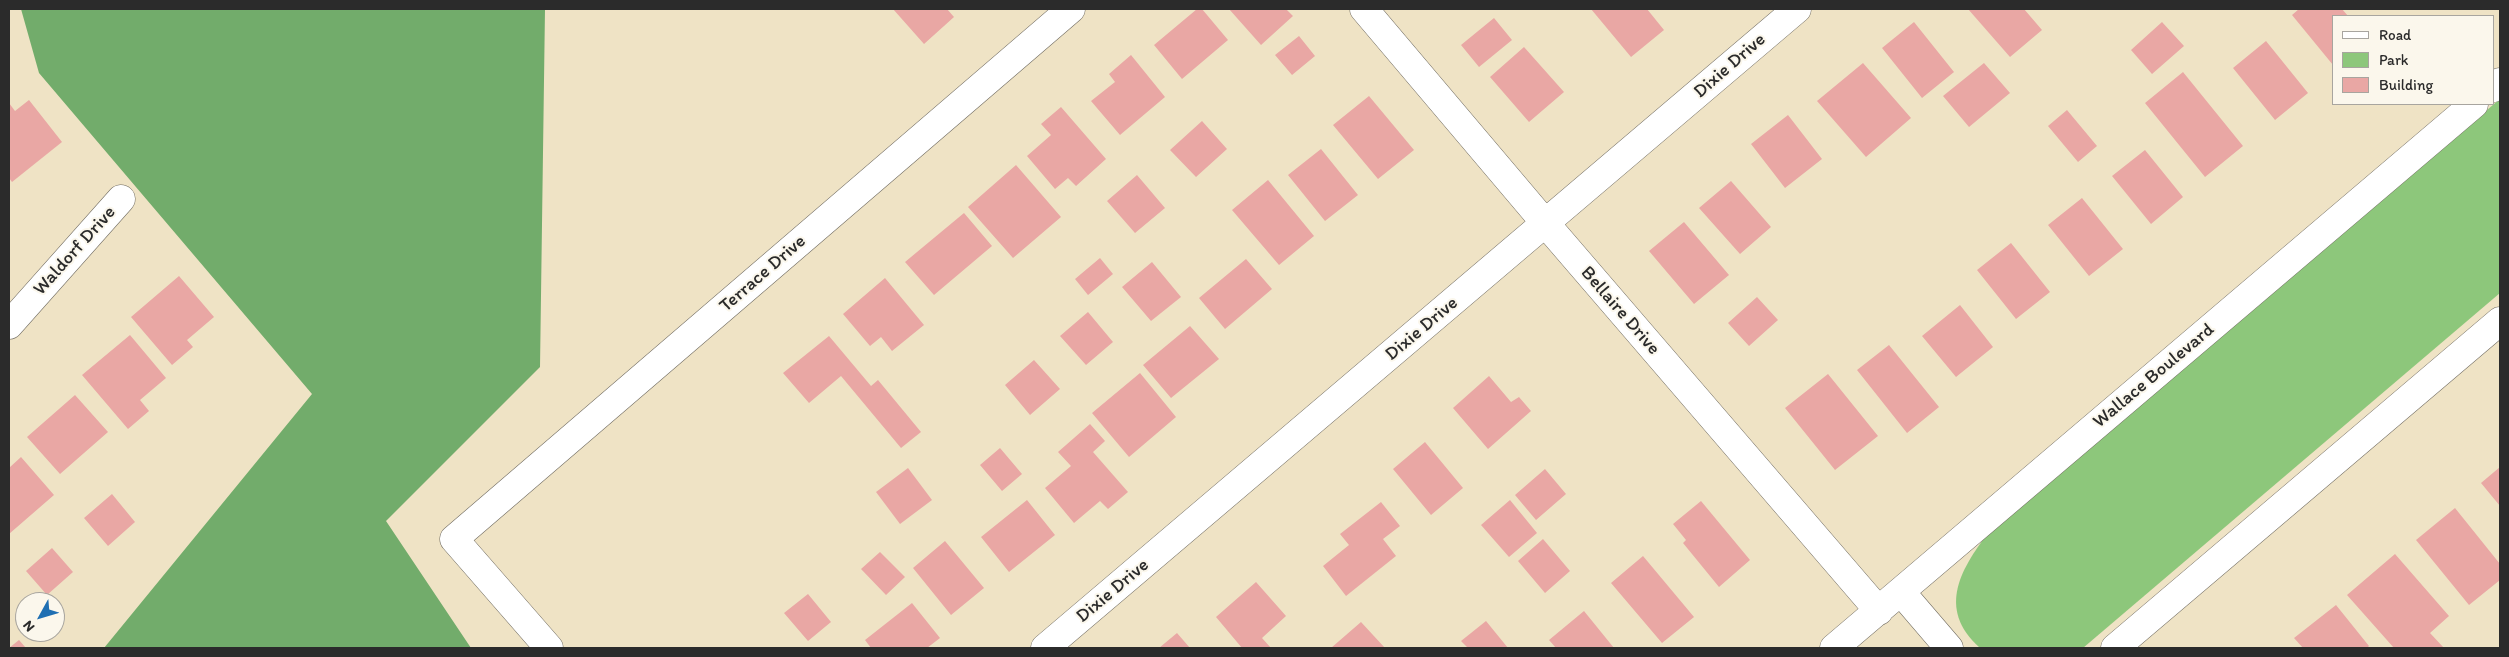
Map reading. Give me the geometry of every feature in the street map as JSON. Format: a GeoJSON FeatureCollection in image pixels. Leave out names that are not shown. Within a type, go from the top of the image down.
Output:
{"type":"FeatureCollection","features":[{"type":"Feature","properties":{"kind":"street","name":"Terrace Drive"},"geometry":{"type":"LineString","coordinates":[[549,648],[454,539],[1072,9]]}},
{"type":"Feature","properties":{"kind":"street","name":"Bellaire Drive"},"geometry":{"type":"LineString","coordinates":[[1364,9],[1879,611]]}},
{"type":"Feature","properties":{"kind":"street","name":"Dixie Drive"},"geometry":{"type":"LineString","coordinates":[[1045,648],[1797,9]]}},
{"type":"Feature","properties":{"kind":"street","name":"Wallace Boulevard"},"geometry":{"type":"LineString","coordinates":[[1834,648],[2473,105]]}},
{"type":"Feature","properties":{"kind":"street","name":"Waldorf Drive"},"geometry":{"type":"LineString","coordinates":[[9,325],[121,199]]}},
{"type":"Feature","properties":{"kind":"street"},"geometry":{"type":"LineString","coordinates":[[2115,648],[2500,322]]}},
{"type":"Feature","properties":{"kind":"street"},"geometry":{"type":"LineString","coordinates":[[1901,592],[1949,648]]}},
{"type":"Feature","properties":{"kind":"green space"},"geometry":{"type":"Polygon","coordinates":[[[21,9],[545,9],[540,367],[386,521],[471,648],[104,648],[312,394],[39,73],[21,9]]]}},
{"type":"Feature","properties":{"kind":"green space"},"geometry":{"type":"Polygon","coordinates":[[[2500,99],[2500,293],[2083,648],[1980,648],[1966,633],[1959,618],[1956,603],[1963,573],[1980,543],[1991,529],[2500,99]]]}},
{"type":"Feature","properties":{"kind":"building"},"geometry":{"type":"Polygon","coordinates":[[[893,9],[947,9],[954,17],[924,44],[893,9]]]}},
{"type":"Feature","properties":{"kind":"building"},"geometry":{"type":"Polygon","coordinates":[[[1197,9],[1202,9],[1228,40],[1182,79],[1154,45],[1197,9]]]}},
{"type":"Feature","properties":{"kind":"building"},"geometry":{"type":"Polygon","coordinates":[[[1229,9],[1286,9],[1293,16],[1261,45],[1229,9]]]}},
{"type":"Feature","properties":{"kind":"building"},"geometry":{"type":"Polygon","coordinates":[[[1591,9],[1647,9],[1664,30],[1631,57],[1591,9]]]}},
{"type":"Feature","properties":{"kind":"building"},"geometry":{"type":"Polygon","coordinates":[[[1968,9],[2024,9],[2042,30],[2010,57],[1968,9]]]}},
{"type":"Feature","properties":{"kind":"building"},"geometry":{"type":"Polygon","coordinates":[[[2299,9],[2342,9],[2347,15],[2332,15],[2332,64],[2292,15],[2299,9]]]}},
{"type":"Feature","properties":{"kind":"building"},"geometry":{"type":"Polygon","coordinates":[[[1494,18],[1512,40],[1479,67],[1461,45],[1494,18]]]}},
{"type":"Feature","properties":{"kind":"building"},"geometry":{"type":"Polygon","coordinates":[[[1914,22],[1954,72],[1922,98],[1882,48],[1914,22]]]}},
{"type":"Feature","properties":{"kind":"building"},"geometry":{"type":"Polygon","coordinates":[[[2162,22],[2184,46],[2152,74],[2131,50],[2162,22]]]}},
{"type":"Feature","properties":{"kind":"building"},"geometry":{"type":"Polygon","coordinates":[[[1299,36],[1315,56],[1292,75],[1275,55],[1299,36]]]}},
{"type":"Feature","properties":{"kind":"building"},"geometry":{"type":"Polygon","coordinates":[[[2266,41],[2308,93],[2275,120],[2233,68],[2266,41]]]}},
{"type":"Feature","properties":{"kind":"building"},"geometry":{"type":"Polygon","coordinates":[[[1524,47],[1564,92],[1529,122],[1490,77],[1524,47]]]}},
{"type":"Feature","properties":{"kind":"building"},"geometry":{"type":"Polygon","coordinates":[[[1131,55],[1165,97],[1120,135],[1091,101],[1115,82],[1109,74],[1131,55]]]}},
{"type":"Feature","properties":{"kind":"building"},"geometry":{"type":"Polygon","coordinates":[[[1863,63],[1911,118],[1866,157],[1817,101],[1863,63]]]}},
{"type":"Feature","properties":{"kind":"building"},"geometry":{"type":"Polygon","coordinates":[[[1984,63],[2010,93],[1969,127],[1943,96],[1984,63]]]}},
{"type":"Feature","properties":{"kind":"building"},"geometry":{"type":"Polygon","coordinates":[[[2183,72],[2243,146],[2205,177],[2145,103],[2183,72]]]}},
{"type":"Feature","properties":{"kind":"building"},"geometry":{"type":"Polygon","coordinates":[[[1369,96],[1414,150],[1378,179],[1333,125],[1369,96]]]}},
{"type":"Feature","properties":{"kind":"building"},"geometry":{"type":"Polygon","coordinates":[[[29,100],[62,142],[12,182],[9,178],[9,103],[15,111],[29,100]]]}},
{"type":"Feature","properties":{"kind":"building"},"geometry":{"type":"Polygon","coordinates":[[[1061,107],[1106,159],[1076,186],[1068,178],[1055,189],[1027,156],[1051,135],[1041,124],[1061,107]]]}},
{"type":"Feature","properties":{"kind":"building"},"geometry":{"type":"Polygon","coordinates":[[[2067,110],[2097,146],[2078,162],[2048,126],[2067,110]]]}},
{"type":"Feature","properties":{"kind":"building"},"geometry":{"type":"Polygon","coordinates":[[[1788,115],[1822,159],[1785,188],[1751,144],[1788,115]]]}},
{"type":"Feature","properties":{"kind":"building"},"geometry":{"type":"Polygon","coordinates":[[[1202,121],[1227,149],[1196,177],[1170,150],[1202,121]]]}},
{"type":"Feature","properties":{"kind":"building"},"geometry":{"type":"Polygon","coordinates":[[[1321,149],[1358,195],[1325,221],[1288,175],[1321,149]]]}},
{"type":"Feature","properties":{"kind":"building"},"geometry":{"type":"Polygon","coordinates":[[[2145,150],[2183,197],[2151,224],[2112,176],[2145,150]]]}},
{"type":"Feature","properties":{"kind":"building"},"geometry":{"type":"Polygon","coordinates":[[[1016,165],[1061,217],[1013,258],[968,207],[1016,165]]]}},
{"type":"Feature","properties":{"kind":"building"},"geometry":{"type":"Polygon","coordinates":[[[1137,175],[1165,208],[1135,233],[1107,201],[1137,175]]]}},
{"type":"Feature","properties":{"kind":"building"},"geometry":{"type":"Polygon","coordinates":[[[1268,180],[1314,236],[1279,265],[1232,210],[1268,180]]]}},
{"type":"Feature","properties":{"kind":"building"},"geometry":{"type":"Polygon","coordinates":[[[1731,181],[1771,227],[1740,254],[1699,208],[1731,181]]]}},
{"type":"Feature","properties":{"kind":"building"},"geometry":{"type":"Polygon","coordinates":[[[2082,198],[2123,249],[2089,276],[2048,225],[2082,198]]]}},
{"type":"Feature","properties":{"kind":"building"},"geometry":{"type":"Polygon","coordinates":[[[964,213],[992,246],[934,295],[905,262],[964,213]]]}},
{"type":"Feature","properties":{"kind":"building"},"geometry":{"type":"Polygon","coordinates":[[[1684,222],[1729,275],[1694,304],[1649,251],[1684,222]]]}},
{"type":"Feature","properties":{"kind":"building"},"geometry":{"type":"Polygon","coordinates":[[[2011,243],[2050,292],[2016,319],[1977,270],[2011,243]]]}},
{"type":"Feature","properties":{"kind":"building"},"geometry":{"type":"Polygon","coordinates":[[[1100,258],[1113,274],[1088,295],[1075,279],[1100,258]]]}},
{"type":"Feature","properties":{"kind":"building"},"geometry":{"type":"Polygon","coordinates":[[[1246,259],[1272,289],[1225,329],[1199,298],[1246,259]]]}},
{"type":"Feature","properties":{"kind":"building"},"geometry":{"type":"Polygon","coordinates":[[[1152,262],[1181,297],[1151,321],[1122,287],[1152,262]]]}},
{"type":"Feature","properties":{"kind":"building"},"geometry":{"type":"Polygon","coordinates":[[[179,276],[214,317],[187,340],[193,347],[172,365],[131,317],[179,276]]]}},
{"type":"Feature","properties":{"kind":"building"},"geometry":{"type":"Polygon","coordinates":[[[885,278],[924,325],[892,351],[881,337],[870,346],[843,314],[885,278]]]}},
{"type":"Feature","properties":{"kind":"building"},"geometry":{"type":"Polygon","coordinates":[[[1757,297],[1778,320],[1749,346],[1728,323],[1757,297]]]}},
{"type":"Feature","properties":{"kind":"building"},"geometry":{"type":"Polygon","coordinates":[[[1960,305],[1993,347],[1956,377],[1922,336],[1960,305]]]}},
{"type":"Feature","properties":{"kind":"building"},"geometry":{"type":"Polygon","coordinates":[[[1088,312],[1113,342],[1086,365],[1060,336],[1088,312]]]}},
{"type":"Feature","properties":{"kind":"building"},"geometry":{"type":"Polygon","coordinates":[[[1190,326],[1219,359],[1171,398],[1143,365],[1190,326]]]}},
{"type":"Feature","properties":{"kind":"building"},"geometry":{"type":"Polygon","coordinates":[[[130,335],[166,378],[140,400],[149,411],[128,429],[82,375],[130,335]]]}},
{"type":"Feature","properties":{"kind":"building"},"geometry":{"type":"Polygon","coordinates":[[[829,336],[871,386],[878,380],[921,432],[901,448],[841,376],[809,403],[783,373],[829,336]]]}},
{"type":"Feature","properties":{"kind":"building"},"geometry":{"type":"Polygon","coordinates":[[[1889,345],[1939,407],[1907,433],[1857,370],[1889,345]]]}},
{"type":"Feature","properties":{"kind":"building"},"geometry":{"type":"Polygon","coordinates":[[[1034,360],[1060,389],[1030,415],[1005,385],[1034,360]]]}},
{"type":"Feature","properties":{"kind":"building"},"geometry":{"type":"Polygon","coordinates":[[[1140,373],[1176,417],[1129,457],[1092,413],[1140,373]]]}},
{"type":"Feature","properties":{"kind":"building"},"geometry":{"type":"Polygon","coordinates":[[[1828,374],[1878,436],[1835,470],[1785,408],[1828,374]]]}},
{"type":"Feature","properties":{"kind":"building"},"geometry":{"type":"Polygon","coordinates":[[[1489,376],[1511,402],[1519,397],[1531,411],[1488,449],[1453,408],[1489,376]]]}},
{"type":"Feature","properties":{"kind":"building"},"geometry":{"type":"Polygon","coordinates":[[[75,395],[108,432],[60,474],[27,437],[75,395]]]}},
{"type":"Feature","properties":{"kind":"building"},"geometry":{"type":"Polygon","coordinates":[[[1090,424],[1105,441],[1093,452],[1128,492],[1108,509],[1100,501],[1074,523],[1045,488],[1071,466],[1058,452],[1090,424]]]}},
{"type":"Feature","properties":{"kind":"building"},"geometry":{"type":"Polygon","coordinates":[[[1425,442],[1463,488],[1431,515],[1393,469],[1425,442]]]}},
{"type":"Feature","properties":{"kind":"building"},"geometry":{"type":"Polygon","coordinates":[[[1000,448],[1022,474],[1002,491],[980,465],[1000,448]]]}},
{"type":"Feature","properties":{"kind":"building"},"geometry":{"type":"Polygon","coordinates":[[[21,457],[54,495],[9,534],[9,468],[21,457]]]}},
{"type":"Feature","properties":{"kind":"building"},"geometry":{"type":"Polygon","coordinates":[[[2500,467],[2500,506],[2481,483],[2500,467]]]}},
{"type":"Feature","properties":{"kind":"building"},"geometry":{"type":"Polygon","coordinates":[[[908,468],[932,500],[900,524],[876,492],[908,468]]]}},
{"type":"Feature","properties":{"kind":"building"},"geometry":{"type":"Polygon","coordinates":[[[1545,469],[1566,494],[1536,520],[1515,495],[1545,469]]]}},
{"type":"Feature","properties":{"kind":"building"},"geometry":{"type":"Polygon","coordinates":[[[112,494],[135,522],[108,546],[84,518],[112,494]]]}},
{"type":"Feature","properties":{"kind":"building"},"geometry":{"type":"Polygon","coordinates":[[[1027,500],[1055,535],[1009,572],[981,537],[1027,500]]]}},
{"type":"Feature","properties":{"kind":"building"},"geometry":{"type":"Polygon","coordinates":[[[1510,500],[1537,533],[1509,557],[1481,525],[1510,500]]]}},
{"type":"Feature","properties":{"kind":"building"},"geometry":{"type":"Polygon","coordinates":[[[1701,501],[1750,560],[1719,587],[1683,543],[1686,540],[1673,524],[1701,501]]]}},
{"type":"Feature","properties":{"kind":"building"},"geometry":{"type":"Polygon","coordinates":[[[1381,502],[1400,526],[1383,539],[1396,556],[1346,596],[1323,566],[1349,545],[1340,534],[1381,502]]]}},
{"type":"Feature","properties":{"kind":"building"},"geometry":{"type":"Polygon","coordinates":[[[2455,508],[2500,564],[2500,580],[2469,605],[2416,540],[2455,508]]]}},
{"type":"Feature","properties":{"kind":"building"},"geometry":{"type":"Polygon","coordinates":[[[1543,539],[1570,571],[1545,593],[1518,561],[1543,539]]]}},
{"type":"Feature","properties":{"kind":"building"},"geometry":{"type":"Polygon","coordinates":[[[945,541],[984,588],[951,615],[913,568],[945,541]]]}},
{"type":"Feature","properties":{"kind":"building"},"geometry":{"type":"Polygon","coordinates":[[[52,548],[73,572],[50,592],[44,592],[26,571],[52,548]]]}},
{"type":"Feature","properties":{"kind":"building"},"geometry":{"type":"Polygon","coordinates":[[[880,552],[905,577],[886,595],[861,569],[880,552]]]}},
{"type":"Feature","properties":{"kind":"building"},"geometry":{"type":"Polygon","coordinates":[[[2395,554],[2449,616],[2430,633],[2444,648],[2394,648],[2347,595],[2395,554]]]}},
{"type":"Feature","properties":{"kind":"building"},"geometry":{"type":"Polygon","coordinates":[[[1643,556],[1694,617],[1662,643],[1611,583],[1643,556]]]}},
{"type":"Feature","properties":{"kind":"building"},"geometry":{"type":"Polygon","coordinates":[[[1256,582],[1286,616],[1262,638],[1271,648],[1242,648],[1216,617],[1256,582]]]}},
{"type":"Feature","properties":{"kind":"building"},"geometry":{"type":"Polygon","coordinates":[[[808,594],[831,622],[808,641],[784,613],[808,594]]]}},
{"type":"Feature","properties":{"kind":"building"},"geometry":{"type":"Polygon","coordinates":[[[912,603],[940,638],[927,648],[871,648],[865,640],[912,603]]]}},
{"type":"Feature","properties":{"kind":"building"},"geometry":{"type":"Polygon","coordinates":[[[2336,605],[2369,646],[2367,648],[2303,648],[2294,638],[2336,605]]]}},
{"type":"Feature","properties":{"kind":"building"},"geometry":{"type":"Polygon","coordinates":[[[1584,611],[1614,648],[1556,648],[1549,640],[1584,611]]]}},
{"type":"Feature","properties":{"kind":"building"},"geometry":{"type":"Polygon","coordinates":[[[1486,621],[1508,648],[1468,648],[1461,641],[1486,621]]]}},
{"type":"Feature","properties":{"kind":"building"},"geometry":{"type":"Polygon","coordinates":[[[1361,622],[1385,648],[1331,648],[1361,622]]]}},
{"type":"Feature","properties":{"kind":"building"},"geometry":{"type":"Polygon","coordinates":[[[1177,633],[1190,648],[1159,648],[1177,633]]]}},
{"type":"Feature","properties":{"kind":"building"},"geometry":{"type":"Polygon","coordinates":[[[16,642],[21,642],[26,648],[9,648],[16,642]]]}}]}
